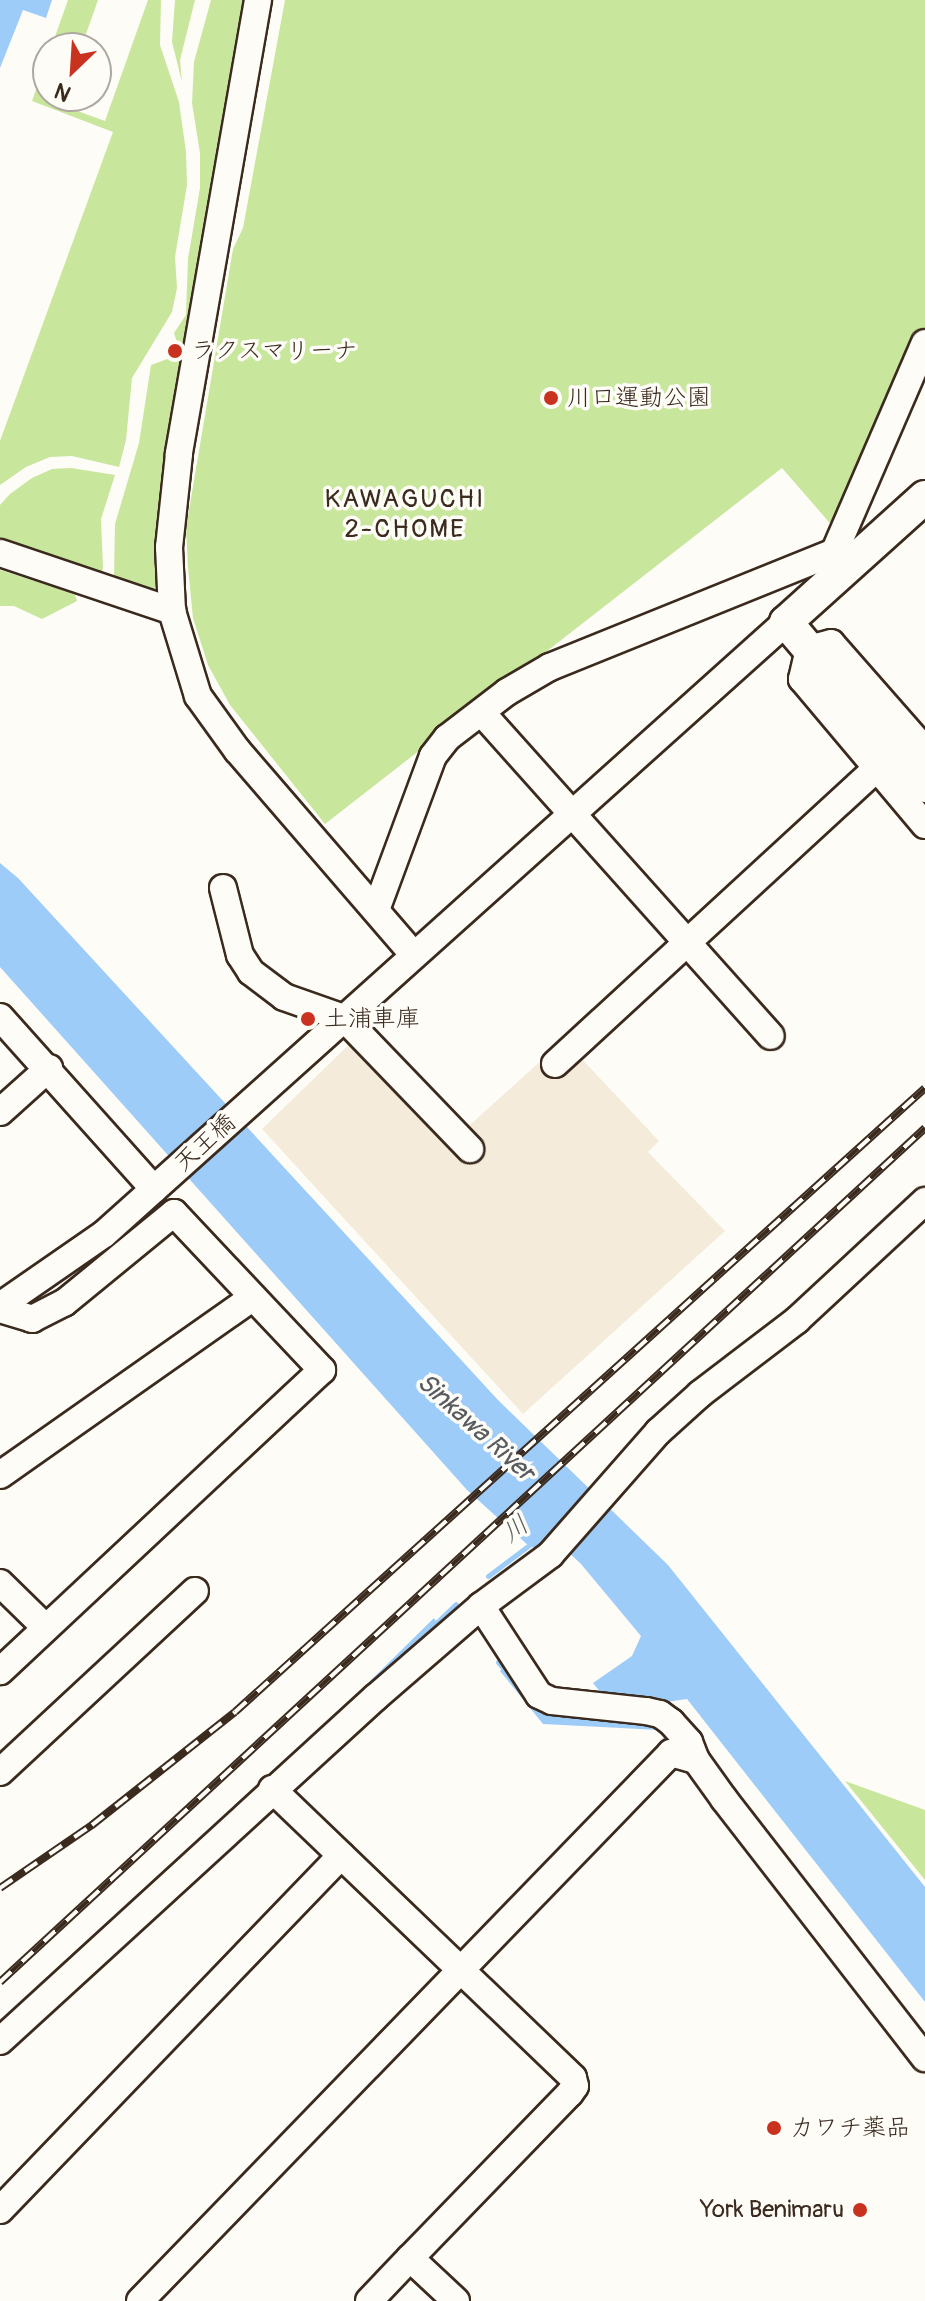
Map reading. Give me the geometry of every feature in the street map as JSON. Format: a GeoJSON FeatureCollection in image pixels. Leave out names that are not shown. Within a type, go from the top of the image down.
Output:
{"type":"FeatureCollection","features":[{"type":"Feature","properties":{"kind":"main road"},"geometry":{"type":"LineString","coordinates":[[925,497],[786,622],[809,649],[905,743],[925,786]]}},
{"type":"Feature","properties":{"kind":"street"},"geometry":{"type":"LineString","coordinates":[[258,0],[179,454],[169,547],[173,653],[198,696],[237,750],[413,954]]}},
{"type":"Feature","properties":{"kind":"street"},"geometry":{"type":"LineString","coordinates":[[376,910],[433,756],[447,738],[507,692],[550,667],[833,550],[925,343]]}},
{"type":"Feature","properties":{"kind":"street"},"geometry":{"type":"LineString","coordinates":[[0,553],[172,611]]}},
{"type":"Feature","properties":{"kind":"street","name":"天王橋"},"geometry":{"type":"LineString","coordinates":[[0,1308],[104,1234],[786,622]]}},
{"type":"Feature","properties":{"kind":"street"},"geometry":{"type":"LineString","coordinates":[[482,713],[570,815],[771,1036]]}},
{"type":"Feature","properties":{"kind":"street"},"geometry":{"type":"LineString","coordinates":[[555,1064],[905,743],[925,825]]}},
{"type":"Feature","properties":{"kind":"street"},"geometry":{"type":"LineString","coordinates":[[223,888],[240,955],[251,972],[284,997],[344,1018],[470,1149]]}},
{"type":"Feature","properties":{"kind":"street"},"geometry":{"type":"LineString","coordinates":[[0,1017],[160,1183]]}},
{"type":"Feature","properties":{"kind":"street"},"geometry":{"type":"LineString","coordinates":[[0,1112],[49,1068]]}},
{"type":"Feature","properties":{"kind":"street"},"geometry":{"type":"LineString","coordinates":[[0,2041],[272,1789],[481,1606],[550,1555],[668,1423],[747,1356],[797,1320],[925,1201]]}},
{"type":"Feature","properties":{"kind":"street"},"geometry":{"type":"LineString","coordinates":[[0,1308],[32,1319],[64,1303],[174,1213],[322,1370],[0,1671]]}},
{"type":"Feature","properties":{"kind":"street"},"geometry":{"type":"LineString","coordinates":[[0,1475],[253,1297]]}},
{"type":"Feature","properties":{"kind":"street"},"geometry":{"type":"LineString","coordinates":[[0,1583],[46,1628]]}},
{"type":"Feature","properties":{"kind":"street"},"geometry":{"type":"LineString","coordinates":[[0,1772],[195,1591]]}},
{"type":"Feature","properties":{"kind":"street"},"geometry":{"type":"LineString","coordinates":[[481,1606],[539,1695],[552,1701],[660,1714],[689,1742],[696,1760],[925,2058]]}},
{"type":"Feature","properties":{"kind":"street"},"geometry":{"type":"LineString","coordinates":[[140,2301],[671,1753],[696,1760]]}},
{"type":"Feature","properties":{"kind":"street"},"geometry":{"type":"LineString","coordinates":[[272,1789],[463,1970],[573,2078],[575,2086],[369,2301]]}},
{"type":"Feature","properties":{"kind":"street"},"geometry":{"type":"LineString","coordinates":[[0,2210],[341,1856]]}},
{"type":"Feature","properties":{"kind":"street"},"geometry":{"type":"LineString","coordinates":[[410,2258],[456,2301]]}},
{"type":"Feature","properties":{"kind":"shaded area"},"geometry":{"type":"Polygon","coordinates":[[[363,1031],[461,1133],[564,1040],[659,1141],[648,1152],[725,1231],[523,1414],[262,1129],[363,1031]]]}},
{"type":"Feature","properties":{"kind":"green space"},"geometry":{"type":"Polygon","coordinates":[[[68,0],[98,0],[87,32],[57,32],[68,0]]]}},
{"type":"Feature","properties":{"kind":"green space"},"geometry":{"type":"Polygon","coordinates":[[[148,0],[161,0],[160,45],[179,102],[186,152],[187,185],[175,257],[177,288],[172,312],[132,378],[126,440],[119,467],[72,456],[50,457],[26,467],[0,485],[0,441],[113,132],[61,112],[80,112],[105,121],[108,112],[112,112],[112,101],[148,0]]]}},
{"type":"Feature","properties":{"kind":"green space"},"geometry":{"type":"Polygon","coordinates":[[[175,0],[195,0],[180,60],[182,82],[172,42],[175,0]]]}},
{"type":"Feature","properties":{"kind":"green space"},"geometry":{"type":"Polygon","coordinates":[[[211,0],[251,0],[167,607],[114,578],[115,524],[139,443],[151,365],[181,354],[174,333],[186,315],[188,259],[200,188],[200,153],[192,103],[194,62],[211,0]]]}},
{"type":"Feature","properties":{"kind":"green space","name":"川口運動公園"},"geometry":{"type":"Polygon","coordinates":[[[285,0],[925,0],[925,328],[835,529],[782,468],[325,824],[230,705],[208,665],[193,618],[186,528],[233,249],[243,228],[285,0]]]}},
{"type":"Feature","properties":{"kind":"green space"},"geometry":{"type":"Polygon","coordinates":[[[71,468],[115,475],[101,519],[103,568],[99,583],[0,549],[0,505],[32,478],[52,469],[71,468]]]}},
{"type":"Feature","properties":{"kind":"green space"},"geometry":{"type":"Polygon","coordinates":[[[0,570],[66,591],[75,595],[77,601],[42,619],[14,606],[0,606],[0,570]]]}},
{"type":"Feature","properties":{"kind":"green space"},"geometry":{"type":"Polygon","coordinates":[[[845,1781],[925,1810],[925,1880],[845,1781]]]}},
{"type":"Feature","properties":{"kind":"water"},"geometry":{"type":"Polygon","coordinates":[[[0,0],[52,0],[46,18],[23,10],[0,68],[0,0]]]}},
{"type":"Feature","properties":{"kind":"water","name":"Sinkawa River"},"geometry":{"type":"Polygon","coordinates":[[[0,863],[18,878],[498,1400],[668,1565],[925,1887],[925,2002],[687,1699],[652,1704],[623,1702],[601,1693],[593,1683],[632,1656],[641,1636],[563,1547],[530,1547],[467,1490],[0,967],[0,863]]]}},
{"type":"Feature","properties":{"kind":"water"},"geometry":{"type":"Polygon","coordinates":[[[434,1618],[439,1626],[0,2035],[0,2021],[366,1685],[434,1618]]]}},
{"type":"Feature","properties":{"kind":"water"},"geometry":{"type":"Polygon","coordinates":[[[506,1665],[545,1715],[651,1721],[676,1736],[463,1965],[463,1956],[666,1735],[659,1730],[543,1724],[500,1671],[506,1665]]]}},
{"type":"Feature","properties":{"kind":"waterway","name":"川"},"geometry":{"type":"LineString","coordinates":[[488,1576],[532,1543]]}},
{"type":"Feature","properties":{"kind":"waterway"},"geometry":{"type":"LineString","coordinates":[[432,1627],[456,1604]]}},
{"type":"Feature","properties":{"kind":"waterway"},"geometry":{"type":"LineString","coordinates":[[498,1662],[505,1670]]}},
{"type":"Feature","properties":{"kind":"railway"},"geometry":{"type":"LineString","coordinates":[[0,1888],[92,1825],[235,1712],[925,1088]]}},
{"type":"Feature","properties":{"kind":"railway"},"geometry":{"type":"LineString","coordinates":[[0,1982],[925,1128]]}},
{"type":"Feature","properties":{"kind":"place","name":"ラクスマリーナ"},"geometry":{"type":"Point","coordinates":[175,351]}},
{"type":"Feature","properties":{"kind":"place","name":"川口運動公園"},"geometry":{"type":"Point","coordinates":[551,398]}},
{"type":"Feature","properties":{"kind":"place","name":"土浦車庫"},"geometry":{"type":"Point","coordinates":[308,1019]}},
{"type":"Feature","properties":{"kind":"place","name":"カワチ薬品"},"geometry":{"type":"Point","coordinates":[774,2128]}},
{"type":"Feature","properties":{"kind":"place","name":"York Benimaru"},"geometry":{"type":"Point","coordinates":[860,2210]}},
{"type":"Feature","properties":{"kind":"district","name":"KAWAGUCHI 2-CHOME"},"geometry":{"type":"Point","coordinates":[405,515]}}]}
